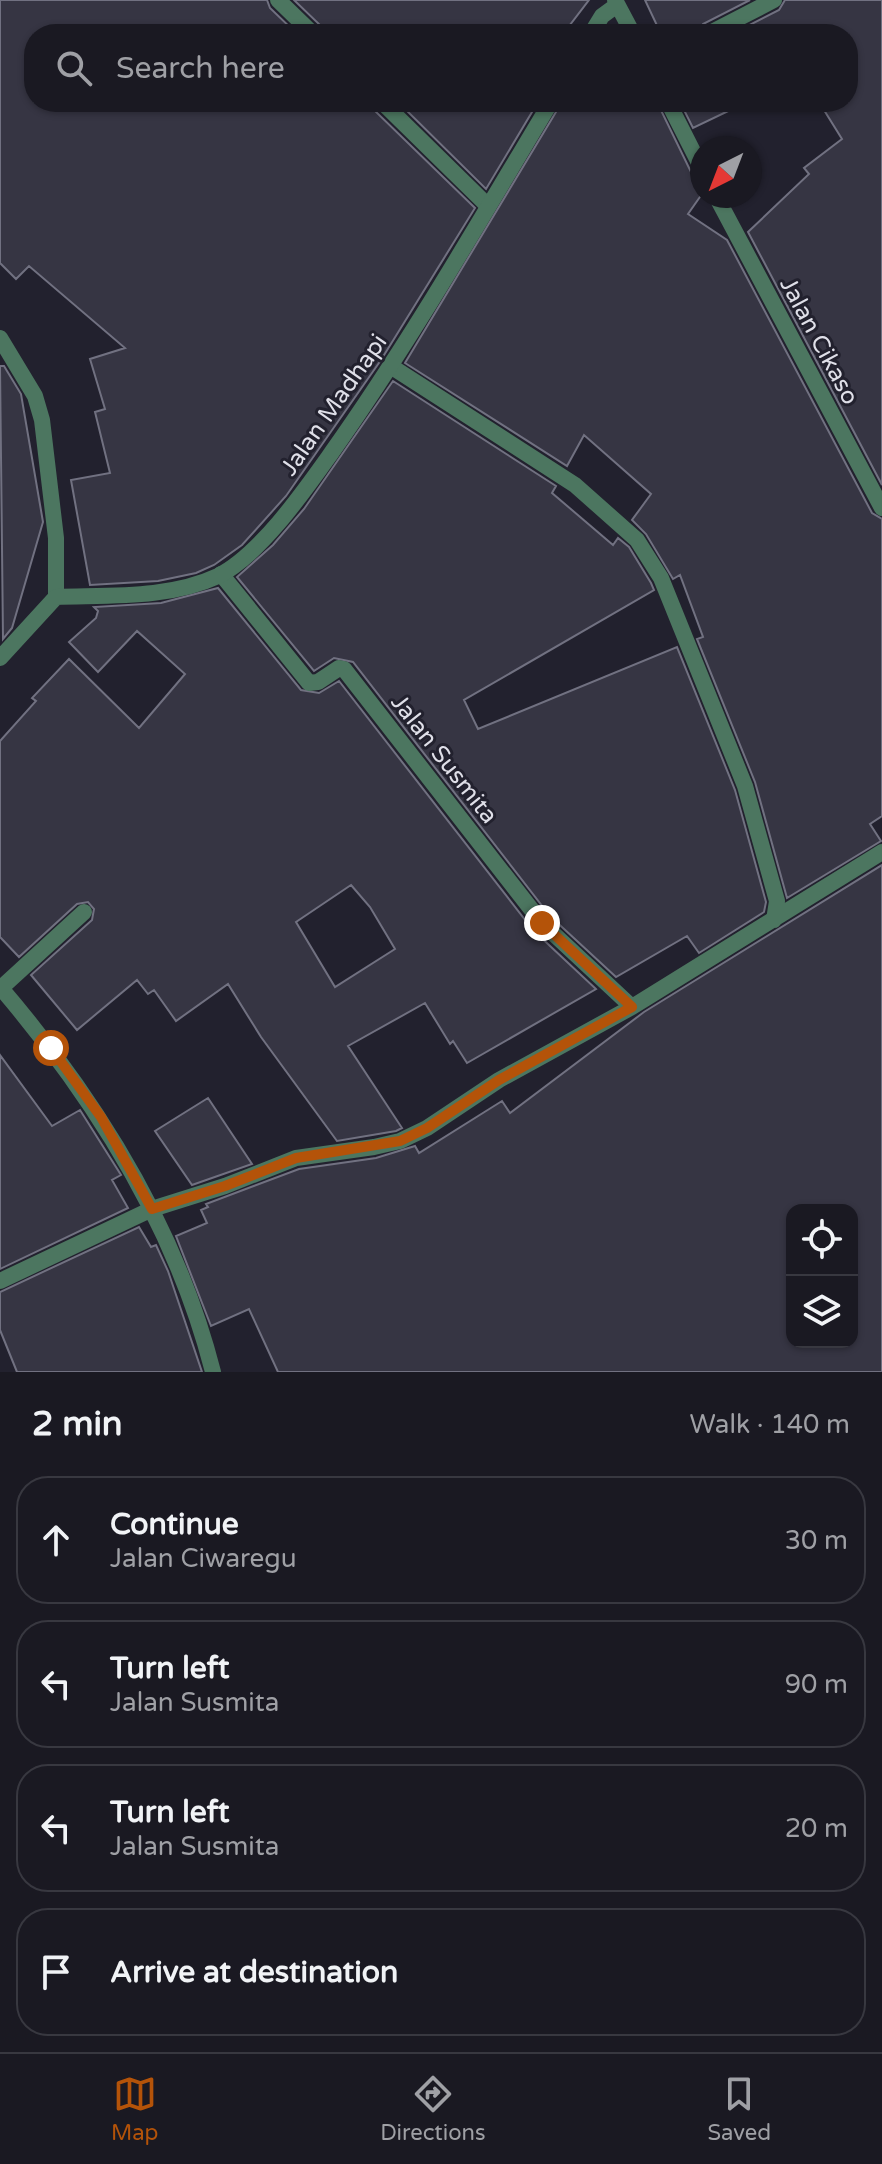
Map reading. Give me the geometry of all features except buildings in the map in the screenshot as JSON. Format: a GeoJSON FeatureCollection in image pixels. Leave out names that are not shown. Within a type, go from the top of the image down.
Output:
{"type":"FeatureCollection","features":[{"type":"Feature","properties":{"kind":"street"},"geometry":{"type":"LineString","coordinates":[[278,0],[303,24]]}},
{"type":"Feature","properties":{"kind":"street"},"geometry":{"type":"LineString","coordinates":[[727,24],[774,0]]}},
{"type":"Feature","properties":{"kind":"street"},"geometry":{"type":"LineString","coordinates":[[597,24],[616,2],[628,24]]}},
{"type":"Feature","properties":{"kind":"street"},"geometry":{"type":"LineString","coordinates":[[392,112],[488,206]]}},
{"type":"Feature","properties":{"kind":"street","name":"Jalan Madhapi"},"geometry":{"type":"LineString","coordinates":[[56,597],[135,594],[191,586],[221,574],[272,530],[392,367],[545,112]]}},
{"type":"Feature","properties":{"kind":"street"},"geometry":{"type":"LineString","coordinates":[[673,112],[690,145]]}},
{"type":"Feature","properties":{"kind":"street","name":"Jalan Cikaso"},"geometry":{"type":"LineString","coordinates":[[722,208],[882,508]]}},
{"type":"Feature","properties":{"kind":"street"},"geometry":{"type":"LineString","coordinates":[[0,338],[35,396],[42,420],[56,538],[56,597],[0,658]]}},
{"type":"Feature","properties":{"kind":"street"},"geometry":{"type":"LineString","coordinates":[[392,367],[575,485],[637,540],[661,578],[745,786],[777,901],[774,920]]}},
{"type":"Feature","properties":{"kind":"street","name":"Jalan Susmita"},"geometry":{"type":"LineString","coordinates":[[221,574],[309,683],[318,682],[339,668],[344,669],[542,923],[632,1007]]}},
{"type":"Feature","properties":{"kind":"street"},"geometry":{"type":"LineString","coordinates":[[0,1281],[152,1209],[225,1186],[296,1158],[400,1141],[427,1128],[499,1080],[632,1007],[882,852]]}},
{"type":"Feature","properties":{"kind":"street"},"geometry":{"type":"LineString","coordinates":[[84,912],[0,988],[51,1048],[101,1117],[152,1209],[187,1284],[213,1372]]}},
{"type":"Feature","properties":{"kind":"route"},"geometry":{"type":"LineString","coordinates":[[51,1048],[101,1117],[152,1209],[310,1154],[400,1141],[427,1128],[499,1080],[632,1007],[542,923]]}}]}
